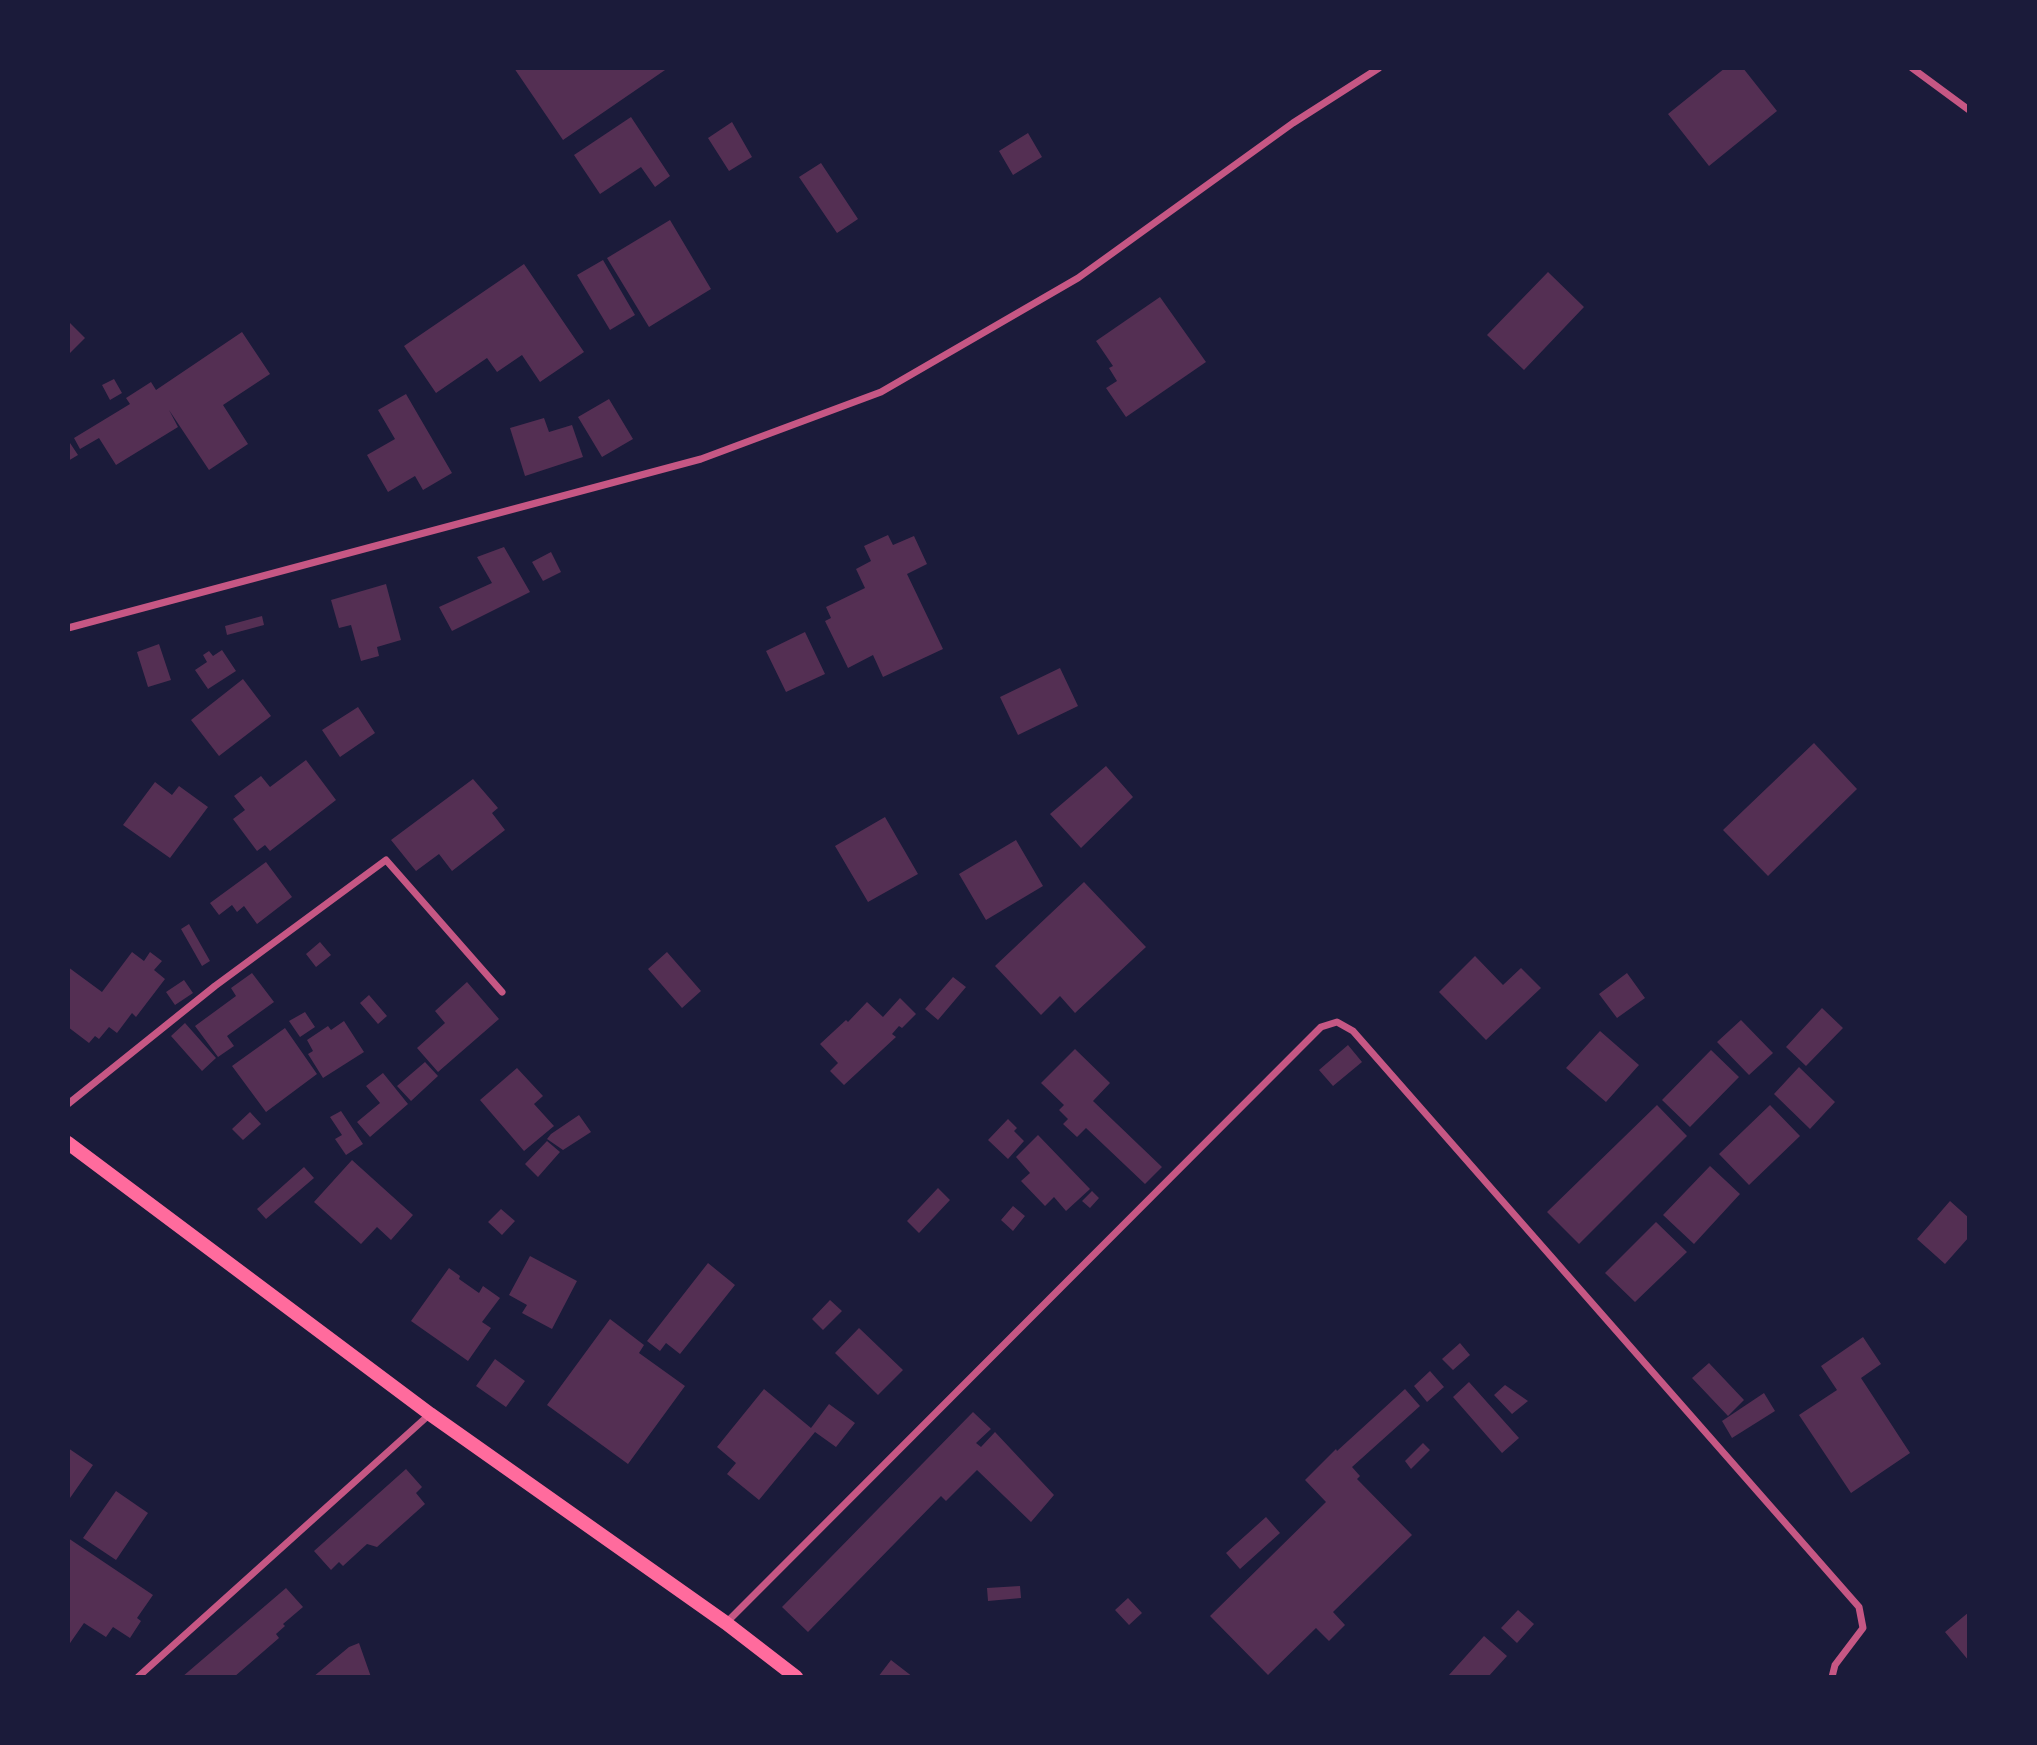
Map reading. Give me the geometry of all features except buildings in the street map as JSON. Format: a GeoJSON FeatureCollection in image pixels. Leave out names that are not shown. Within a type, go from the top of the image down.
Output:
{"type":"FeatureCollection","features":[{"type":"Feature","properties":{"kind":"main road"},"geometry":{"type":"LineString","coordinates":[[68,1143],[430,1414],[726,1623],[796,1677]]}},
{"type":"Feature","properties":{"kind":"street"},"geometry":{"type":"LineString","coordinates":[[68,628],[701,459],[881,393],[1078,278],[1293,122],[1379,68]]}},
{"type":"Feature","properties":{"kind":"street"},"geometry":{"type":"LineString","coordinates":[[1912,68],[1969,110]]}},
{"type":"Feature","properties":{"kind":"street"},"geometry":{"type":"LineString","coordinates":[[68,1104],[215,986],[386,860],[502,992]]}},
{"type":"Feature","properties":{"kind":"street"},"geometry":{"type":"LineString","coordinates":[[726,1623],[1321,1027],[1337,1022],[1353,1031],[1859,1607],[1863,1628],[1835,1665],[1832,1677]]}},
{"type":"Feature","properties":{"kind":"street"},"geometry":{"type":"LineString","coordinates":[[138,1677],[430,1414]]}}]}
